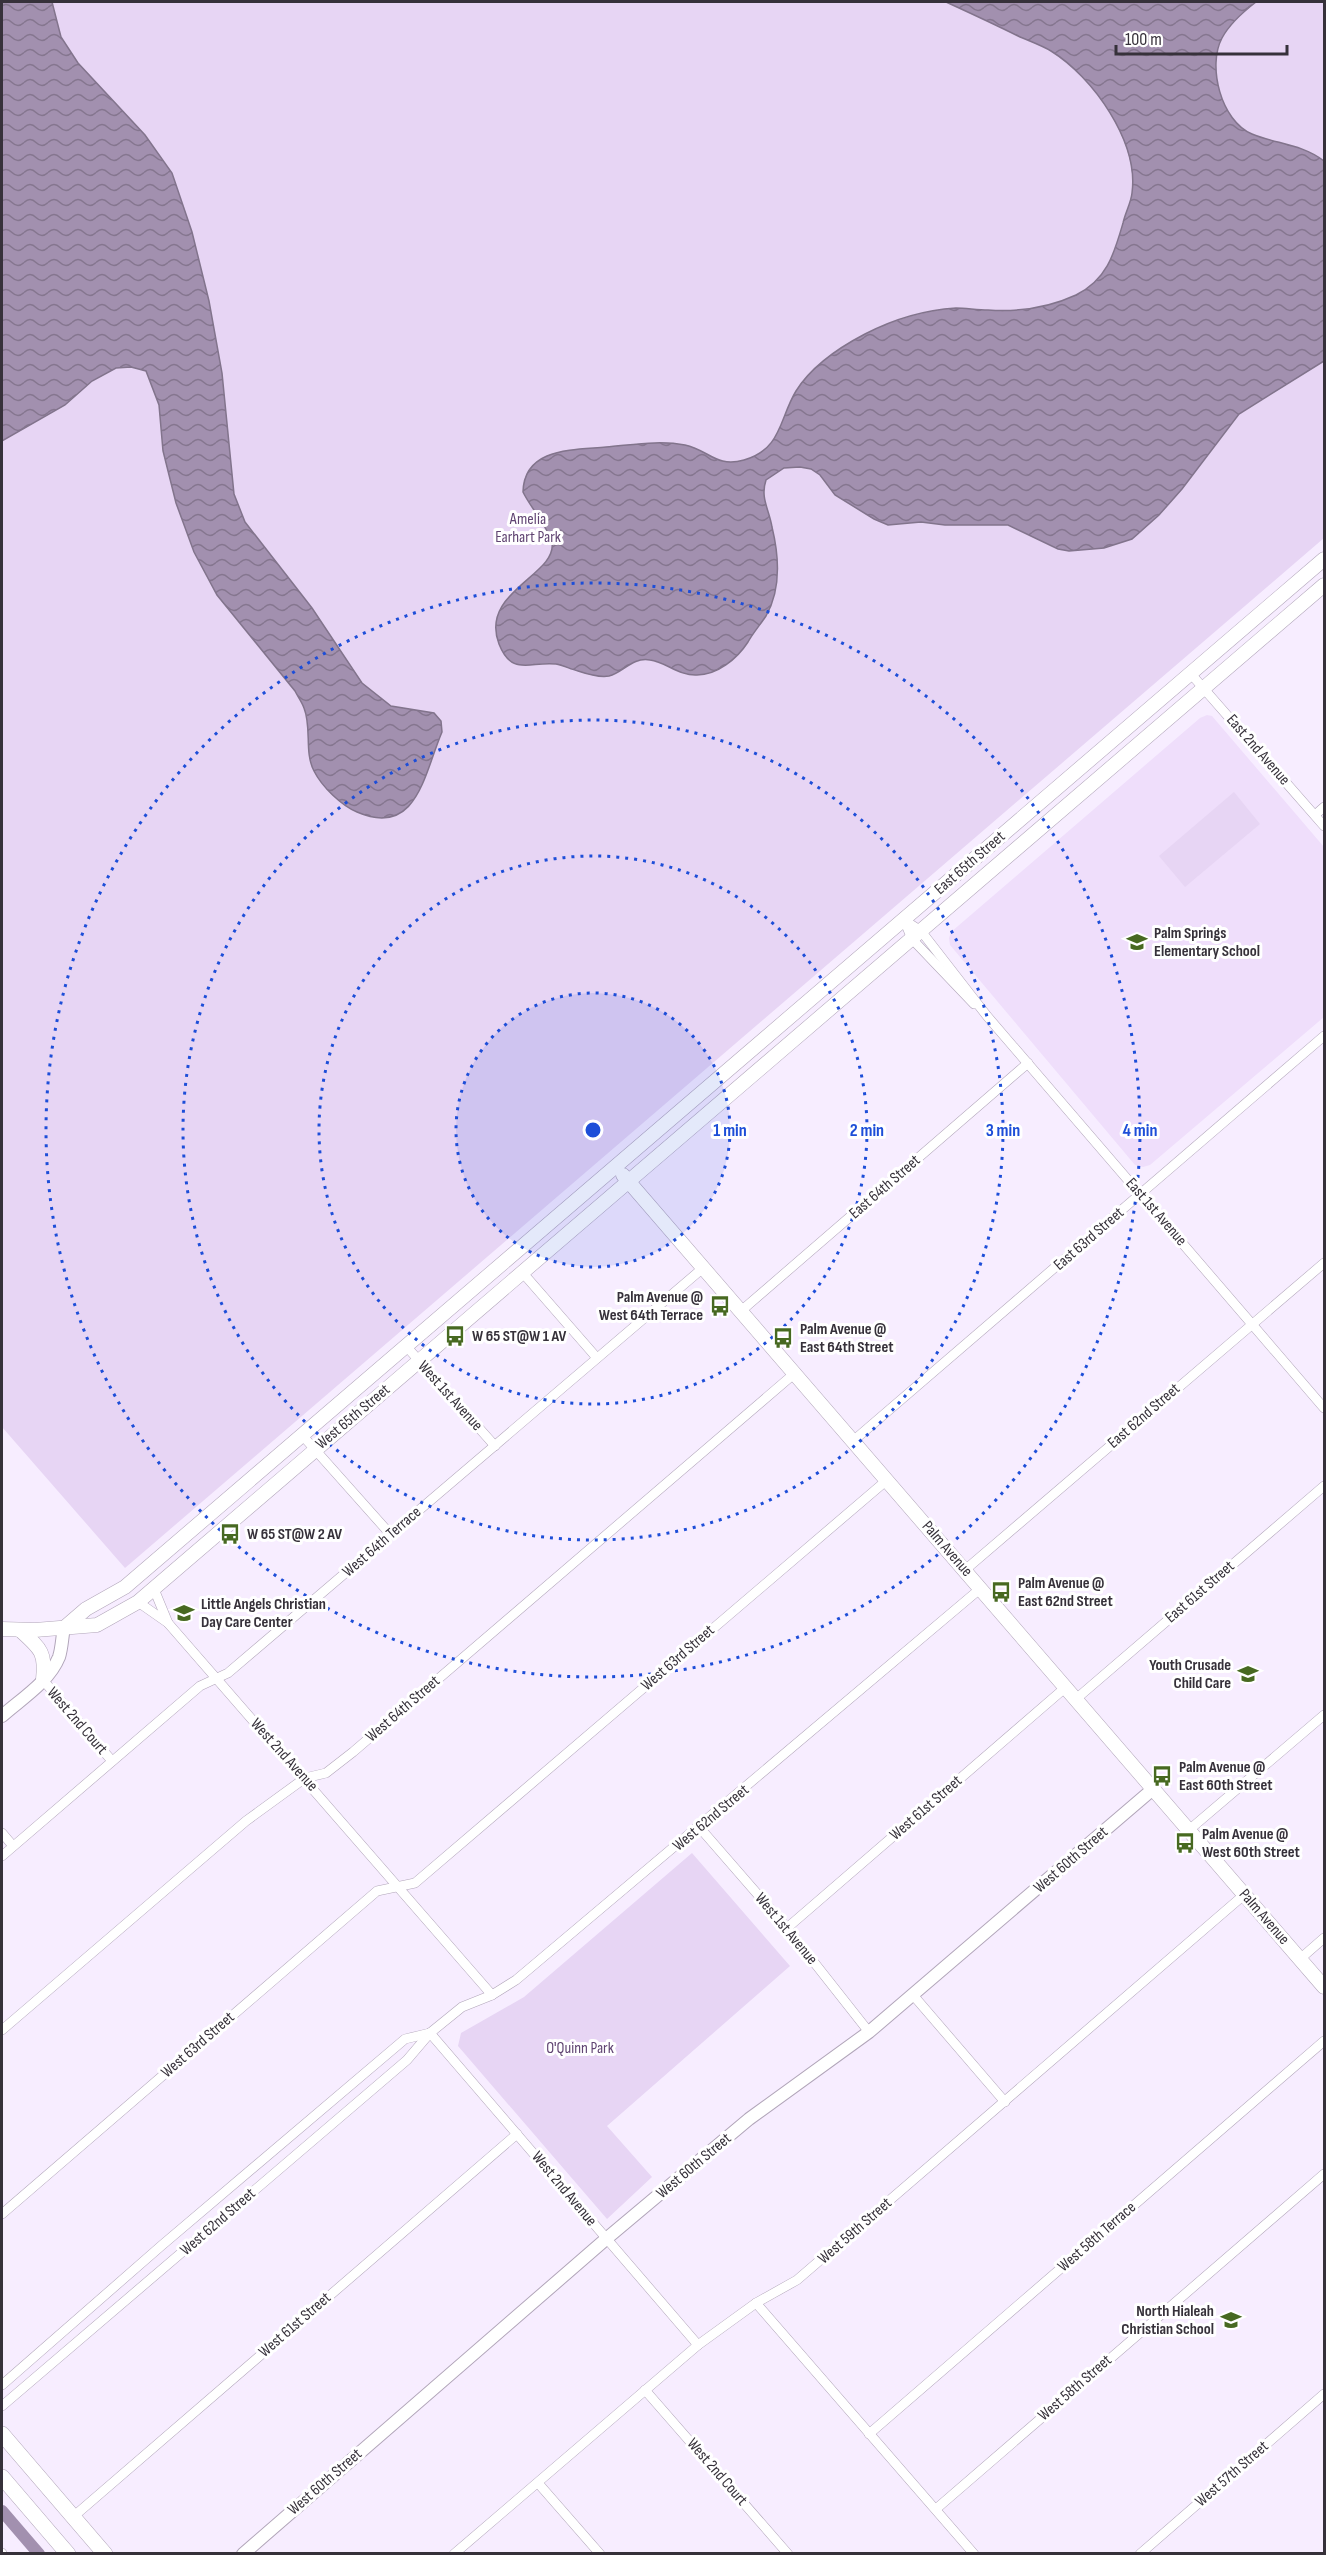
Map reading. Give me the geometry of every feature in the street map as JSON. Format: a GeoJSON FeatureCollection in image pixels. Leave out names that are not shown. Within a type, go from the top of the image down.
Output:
{"type":"FeatureCollection","features":[{"type":"Feature","properties":{"kind":"main road","name":"East 65th Street"},"geometry":{"type":"LineString","coordinates":[[616,1166],[1324,559]]}},
{"type":"Feature","properties":{"kind":"main road","name":"East 65th Street"},"geometry":{"type":"LineString","coordinates":[[629,1181],[1324,585]]}},
{"type":"Feature","properties":{"kind":"main road","name":"Palm Avenue"},"geometry":{"type":"LineString","coordinates":[[616,1166],[1324,1987]]}},
{"type":"Feature","properties":{"kind":"main road","name":"West 65th Street"},"geometry":{"type":"LineString","coordinates":[[64,1628],[86,1609],[125,1587],[616,1166]]}},
{"type":"Feature","properties":{"kind":"main road","name":"West 65th Street"},"geometry":{"type":"LineString","coordinates":[[64,1628],[97,1625],[138,1602],[629,1181]]}},
{"type":"Feature","properties":{"kind":"main road"},"geometry":{"type":"LineString","coordinates":[[2,1629],[21,1631],[64,1628]]}},
{"type":"Feature","properties":{"kind":"main road"},"geometry":{"type":"LineString","coordinates":[[21,1631],[37,1645],[44,1657],[43,1680]]}},
{"type":"Feature","properties":{"kind":"main road"},"geometry":{"type":"LineString","coordinates":[[2,2434],[105,2553]]}},
{"type":"Feature","properties":{"kind":"main road"},"geometry":{"type":"LineString","coordinates":[[2,2477],[68,2553]]}},
{"type":"Feature","properties":{"kind":"street","name":"East 2nd Avenue"},"geometry":{"type":"LineString","coordinates":[[1191,674],[1324,826]]}},
{"type":"Feature","properties":{"kind":"street"},"geometry":{"type":"LineString","coordinates":[[1315,815],[1324,807]]}},
{"type":"Feature","properties":{"kind":"street","name":"East 1st Avenue"},"geometry":{"type":"LineString","coordinates":[[904,920],[1324,1408]]}},
{"type":"Feature","properties":{"kind":"street","name":"East 63rd Street"},"geometry":{"type":"LineString","coordinates":[[853,1441],[1324,1036]]}},
{"type":"Feature","properties":{"kind":"street","name":"East 64th Street"},"geometry":{"type":"LineString","coordinates":[[741,1311],[1028,1063]]}},
{"type":"Feature","properties":{"kind":"street","name":"East 62nd Street"},"geometry":{"type":"LineString","coordinates":[[965,1570],[1324,1263]]}},
{"type":"Feature","properties":{"kind":"street","name":"West 64th Terrace"},"geometry":{"type":"LineString","coordinates":[[2,1856],[200,1686],[228,1673],[704,1268]]}},
{"type":"Feature","properties":{"kind":"street"},"geometry":{"type":"LineString","coordinates":[[522,1272],[597,1359]]}},
{"type":"Feature","properties":{"kind":"street","name":"West 1st Avenue"},"geometry":{"type":"LineString","coordinates":[[406,1346],[495,1446]]}},
{"type":"Feature","properties":{"kind":"street","name":"West 64th Street"},"geometry":{"type":"LineString","coordinates":[[2,2030],[246,1821],[305,1778],[326,1773],[353,1752],[795,1373]]}},
{"type":"Feature","properties":{"kind":"street"},"geometry":{"type":"LineString","coordinates":[[302,1434],[391,1535]]}},
{"type":"Feature","properties":{"kind":"street","name":"West 63rd Street"},"geometry":{"type":"LineString","coordinates":[[2,2214],[377,1891],[415,1883],[887,1480]]}},
{"type":"Feature","properties":{"kind":"street","name":"East 61st Street"},"geometry":{"type":"LineString","coordinates":[[1076,1699],[1324,1486]]}},
{"type":"Feature","properties":{"kind":"street","name":"West 62nd Street"},"geometry":{"type":"LineString","coordinates":[[2,2406],[407,2060],[430,2032],[462,2007],[492,1995],[516,1980],[700,1828],[981,1588]]}},
{"type":"Feature","properties":{"kind":"street","name":"West 2nd Avenue"},"geometry":{"type":"LineString","coordinates":[[154,1589],[168,1623]]}},
{"type":"Feature","properties":{"kind":"street","name":"West 2nd Avenue"},"geometry":{"type":"LineString","coordinates":[[138,1602],[168,1623],[492,1995]]}},
{"type":"Feature","properties":{"kind":"street"},"geometry":{"type":"LineString","coordinates":[[2,1716],[43,1680],[59,1656],[64,1628]]}},
{"type":"Feature","properties":{"kind":"street","name":"West 2nd Court"},"geometry":{"type":"LineString","coordinates":[[43,1680],[112,1761]]}},
{"type":"Feature","properties":{"kind":"street","name":"West 61st Street"},"geometry":{"type":"LineString","coordinates":[[787,1928],[1066,1687]]}},
{"type":"Feature","properties":{"kind":"street"},"geometry":{"type":"LineString","coordinates":[[1189,1830],[1324,1715]]}},
{"type":"Feature","properties":{"kind":"street","name":"West 60th Street"},"geometry":{"type":"LineString","coordinates":[[243,2553],[606,2239],[749,2119],[869,2032],[1153,1789]]}},
{"type":"Feature","properties":{"kind":"street","name":"West 1st Avenue"},"geometry":{"type":"LineString","coordinates":[[700,1828],[787,1928],[869,2032]]}},
{"type":"Feature","properties":{"kind":"street"},"geometry":{"type":"LineString","coordinates":[[2,1833],[13,1846]]}},
{"type":"Feature","properties":{"kind":"street","name":"West 59th Street"},"geometry":{"type":"LineString","coordinates":[[454,2553],[698,2344],[756,2303],[797,2280],[1245,1894]]}},
{"type":"Feature","properties":{"kind":"street"},"geometry":{"type":"LineString","coordinates":[[1300,1959],[1324,1938]]}},
{"type":"Feature","properties":{"kind":"street"},"geometry":{"type":"LineString","coordinates":[[913,1995],[1005,2102]]}},
{"type":"Feature","properties":{"kind":"street","name":"West 2nd Avenue"},"geometry":{"type":"LineString","coordinates":[[430,2032],[698,2344]]}},
{"type":"Feature","properties":{"kind":"street","name":"West 62nd Street"},"geometry":{"type":"LineString","coordinates":[[2,2385],[160,2246],[405,2039],[430,2032]]}},
{"type":"Feature","properties":{"kind":"street","name":"West 58th Terrace"},"geometry":{"type":"LineString","coordinates":[[869,2434],[1324,2041]]}},
{"type":"Feature","properties":{"kind":"street","name":"West 61st Street"},"geometry":{"type":"LineString","coordinates":[[73,2517],[517,2134]]}},
{"type":"Feature","properties":{"kind":"street","name":"West 58th Street"},"geometry":{"type":"LineString","coordinates":[[936,2509],[1324,2174]]}},
{"type":"Feature","properties":{"kind":"street"},"geometry":{"type":"LineString","coordinates":[[756,2303],[974,2553]]}},
{"type":"Feature","properties":{"kind":"street","name":"West 2nd Court"},"geometry":{"type":"LineString","coordinates":[[645,2390],[788,2553]]}},
{"type":"Feature","properties":{"kind":"street","name":"West 57th Street"},"geometry":{"type":"LineString","coordinates":[[1140,2553],[1324,2394]]}},
{"type":"Feature","properties":{"kind":"street"},"geometry":{"type":"LineString","coordinates":[[538,2483],[600,2553]]}},
{"type":"Feature","properties":{"kind":"shaded area","name":"Palm Springs Elementary School"},"geometry":{"type":"Polygon","coordinates":[[[1207,715],[1212,716],[1324,847],[1324,1017],[1150,1165],[1143,1167],[1135,1165],[950,945],[949,938],[951,932],[1200,718],[1207,715]]]}},
{"type":"Feature","properties":{"kind":"green space","name":"Amelia Earhart Park"},"geometry":{"type":"Polygon","coordinates":[[[2,2],[1324,2],[1324,538],[125,1568],[2,1427],[2,2]]]}},
{"type":"Feature","properties":{"kind":"green space"},"geometry":{"type":"Polygon","coordinates":[[[1234,792],[1260,824],[1185,887],[1159,856],[1234,792]]]}},
{"type":"Feature","properties":{"kind":"green space","name":"O'Quinn Park"},"geometry":{"type":"Polygon","coordinates":[[[692,1853],[790,1966],[607,2126],[652,2177],[607,2219],[458,2046],[461,2033],[524,1997],[692,1853]]]}},
{"type":"Feature","properties":{"kind":"water"},"geometry":{"type":"Polygon","coordinates":[[[2,2],[52,2],[61,37],[78,63],[145,135],[172,173],[192,232],[209,301],[222,373],[234,494],[245,522],[312,608],[362,683],[391,706],[434,713],[441,721],[442,732],[423,783],[406,809],[393,816],[377,818],[351,809],[327,789],[314,771],[309,756],[308,724],[304,708],[295,691],[217,595],[194,552],[176,503],[163,451],[159,405],[146,371],[131,367],[116,368],[92,381],[65,405],[2,441],[2,2]]]}},
{"type":"Feature","properties":{"kind":"water"},"geometry":{"type":"Polygon","coordinates":[[[946,2],[1256,2],[1233,23],[1222,38],[1216,63],[1217,77],[1225,105],[1241,127],[1252,134],[1307,151],[1324,161],[1324,361],[1239,414],[1182,489],[1159,515],[1132,539],[1104,548],[1069,551],[1058,549],[1008,525],[945,525],[921,522],[888,525],[835,495],[820,475],[811,469],[784,468],[766,480],[764,486],[764,498],[776,549],[777,573],[771,606],[748,642],[726,665],[712,672],[690,675],[656,661],[644,660],[633,663],[609,676],[601,676],[556,664],[523,665],[510,661],[499,644],[496,626],[500,611],[508,598],[543,565],[550,554],[552,543],[523,492],[526,477],[532,466],[541,459],[553,454],[580,449],[665,443],[693,447],[726,462],[744,460],[766,449],[773,441],[790,402],[802,382],[836,351],[865,334],[897,320],[933,311],[956,308],[1010,310],[1043,306],[1087,289],[1108,265],[1132,193],[1132,173],[1128,153],[1121,133],[1110,113],[1082,77],[1067,62],[1051,51],[946,2]]]}},
{"type":"Feature","properties":{"kind":"waterway"},"geometry":{"type":"LineString","coordinates":[[2,2511],[39,2554]]}},
{"type":"Feature","properties":{"kind":"place","name":"Palm Springs Elementary School"},"geometry":{"type":"Point","coordinates":[1137,942]}},
{"type":"Feature","properties":{"kind":"place","name":"Palm Avenue @ West 64th Terrace"},"geometry":{"type":"Point","coordinates":[720,1306]}},
{"type":"Feature","properties":{"kind":"place","name":"W 65 ST@W 1 AV"},"geometry":{"type":"Point","coordinates":[455,1336]}},
{"type":"Feature","properties":{"kind":"place","name":"Palm Avenue @ East 64th Street"},"geometry":{"type":"Point","coordinates":[783,1338]}},
{"type":"Feature","properties":{"kind":"place","name":"W 65 ST@W 2 AV"},"geometry":{"type":"Point","coordinates":[230,1534]}},
{"type":"Feature","properties":{"kind":"place","name":"Palm Avenue @ East 62nd Street"},"geometry":{"type":"Point","coordinates":[1001,1592]}},
{"type":"Feature","properties":{"kind":"place","name":"Little Angels Christian Day Care Center"},"geometry":{"type":"Point","coordinates":[184,1613]}},
{"type":"Feature","properties":{"kind":"place","name":"Youth Crusade Child Care"},"geometry":{"type":"Point","coordinates":[1248,1674]}},
{"type":"Feature","properties":{"kind":"place","name":"Palm Avenue @ East 60th Street"},"geometry":{"type":"Point","coordinates":[1162,1776]}},
{"type":"Feature","properties":{"kind":"place","name":"Palm Avenue @ West 60th Street"},"geometry":{"type":"Point","coordinates":[1185,1843]}},
{"type":"Feature","properties":{"kind":"place","name":"North Hialeah Christian School"},"geometry":{"type":"Point","coordinates":[1231,2320]}}]}
